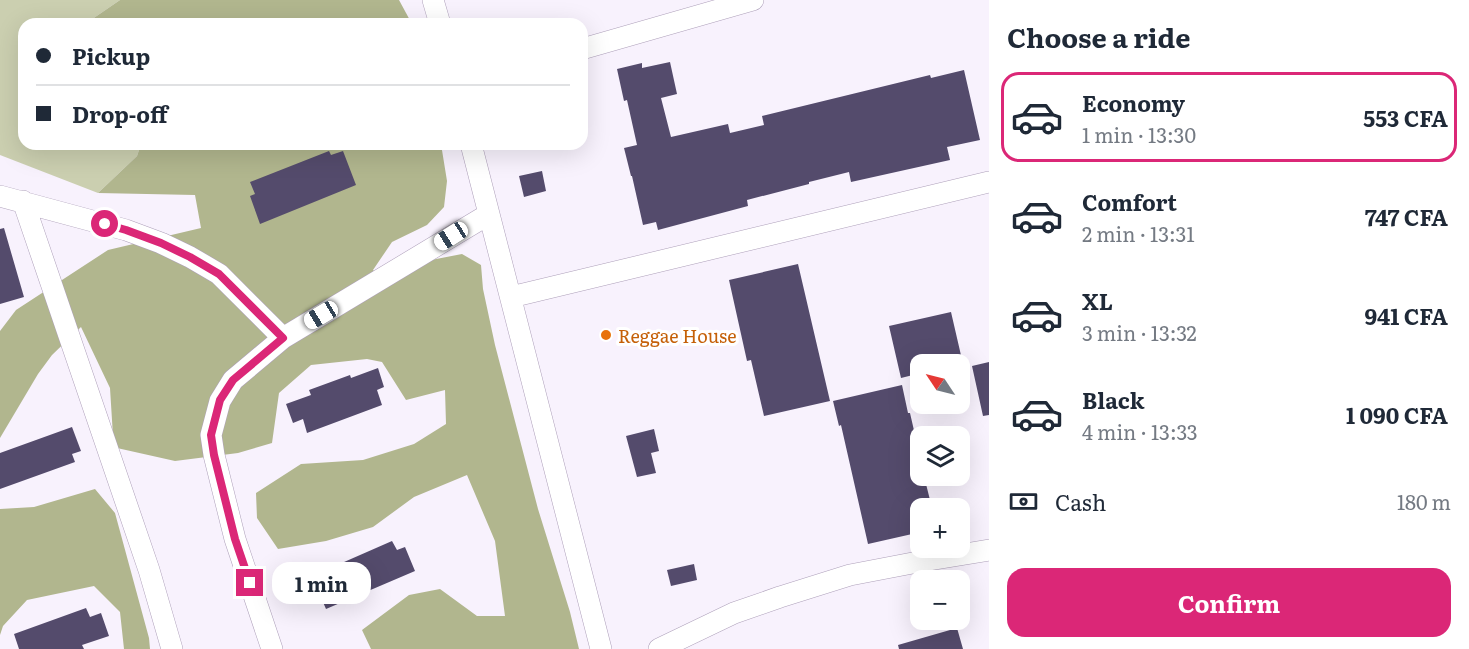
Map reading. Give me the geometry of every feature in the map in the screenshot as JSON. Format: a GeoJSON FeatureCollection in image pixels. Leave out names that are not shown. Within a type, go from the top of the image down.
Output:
{"type":"FeatureCollection","features":[{"type":"Feature","properties":{"kind":"street"},"geometry":{"type":"LineString","coordinates":[[433,0],[438,18]]}},
{"type":"Feature","properties":{"kind":"street"},"geometry":{"type":"LineString","coordinates":[[588,47],[753,0]]}},
{"type":"Feature","properties":{"kind":"street"},"geometry":{"type":"LineString","coordinates":[[473,150],[602,649]]}},
{"type":"Feature","properties":{"kind":"street"},"geometry":{"type":"LineString","coordinates":[[510,297],[989,183]]}},
{"type":"Feature","properties":{"kind":"street"},"geometry":{"type":"LineString","coordinates":[[0,195],[126,230],[190,257],[219,274],[283,338]]}},
{"type":"Feature","properties":{"kind":"street"},"geometry":{"type":"LineString","coordinates":[[23,201],[150,570],[172,649]]}},
{"type":"Feature","properties":{"kind":"street"},"geometry":{"type":"LineString","coordinates":[[272,649],[235,539],[214,455],[211,435],[220,400],[233,380],[283,338],[489,214]]}},
{"type":"Feature","properties":{"kind":"street"},"geometry":{"type":"LineString","coordinates":[[659,649],[734,613],[850,575],[989,549]]}},
{"type":"Feature","properties":{"kind":"green space"},"geometry":{"type":"Polygon","coordinates":[[[0,0],[120,0],[94,18],[18,18],[18,150],[139,150],[137,156],[98,193],[0,155],[0,0]]]}},
{"type":"Feature","properties":{"kind":"green space"},"geometry":{"type":"Polygon","coordinates":[[[120,0],[399,0],[409,18],[94,18],[120,0]]]}},
{"type":"Feature","properties":{"kind":"green space"},"geometry":{"type":"Polygon","coordinates":[[[139,150],[442,150],[447,181],[444,207],[427,225],[392,242],[373,270],[389,285],[431,260],[462,254],[481,265],[483,289],[495,345],[538,509],[579,649],[371,649],[362,630],[409,595],[440,589],[477,616],[505,616],[495,541],[467,475],[414,497],[373,527],[326,541],[278,549],[257,518],[256,493],[301,464],[363,460],[414,444],[446,424],[445,390],[406,400],[382,362],[367,359],[311,365],[279,393],[272,443],[238,453],[175,461],[117,448],[113,436],[110,388],[81,327],[52,355],[38,374],[0,438],[0,331],[16,310],[108,250],[201,228],[195,195],[98,193],[137,156],[139,150]]]}},
{"type":"Feature","properties":{"kind":"green space"},"geometry":{"type":"Polygon","coordinates":[[[95,489],[115,513],[150,649],[124,649],[120,612],[94,586],[27,600],[3,626],[0,635],[0,509],[34,507],[95,489]]]}},
{"type":"Feature","properties":{"kind":"building"},"geometry":{"type":"Polygon","coordinates":[[[670,62],[677,94],[661,98],[671,137],[728,124],[730,133],[764,125],[762,116],[930,75],[931,78],[964,70],[980,140],[947,147],[950,160],[851,182],[849,172],[747,200],[748,206],[658,230],[656,222],[643,225],[624,148],[637,145],[617,69],[642,63],[642,68],[670,62]]]}},
{"type":"Feature","properties":{"kind":"building"},"geometry":{"type":"Polygon","coordinates":[[[329,151],[331,155],[343,151],[356,185],[260,224],[250,196],[255,194],[250,182],[329,151]]]}},
{"type":"Feature","properties":{"kind":"building"},"geometry":{"type":"Polygon","coordinates":[[[542,171],[546,191],[524,197],[519,176],[542,171]]]}},
{"type":"Feature","properties":{"kind":"building"},"geometry":{"type":"Polygon","coordinates":[[[4,228],[24,297],[0,304],[0,229],[4,228]]]}},
{"type":"Feature","properties":{"kind":"building"},"geometry":{"type":"Polygon","coordinates":[[[798,264],[830,401],[764,416],[751,360],[747,361],[729,280],[798,264]]]}},
{"type":"Feature","properties":{"kind":"building"},"geometry":{"type":"Polygon","coordinates":[[[951,312],[961,354],[910,354],[910,376],[901,378],[889,326],[951,312]]]}},
{"type":"Feature","properties":{"kind":"building"},"geometry":{"type":"Polygon","coordinates":[[[989,362],[989,415],[983,416],[972,366],[989,362]]]}},
{"type":"Feature","properties":{"kind":"building"},"geometry":{"type":"Polygon","coordinates":[[[378,368],[384,387],[377,390],[382,405],[307,433],[303,419],[293,423],[286,404],[311,395],[309,390],[350,375],[351,378],[378,368]]]}},
{"type":"Feature","properties":{"kind":"building"},"geometry":{"type":"Polygon","coordinates":[[[902,385],[913,426],[910,426],[910,486],[926,486],[930,498],[910,498],[910,534],[868,544],[841,425],[839,426],[833,401],[902,385]]]}},
{"type":"Feature","properties":{"kind":"building"},"geometry":{"type":"Polygon","coordinates":[[[72,427],[81,451],[72,454],[75,462],[0,489],[0,453],[72,427]]]}},
{"type":"Feature","properties":{"kind":"building"},"geometry":{"type":"Polygon","coordinates":[[[654,429],[659,451],[651,453],[656,473],[637,477],[626,436],[654,429]]]}},
{"type":"Feature","properties":{"kind":"building"},"geometry":{"type":"Polygon","coordinates":[[[392,541],[397,550],[405,547],[415,571],[326,609],[316,586],[323,583],[319,573],[392,541]]]}},
{"type":"Feature","properties":{"kind":"building"},"geometry":{"type":"Polygon","coordinates":[[[694,564],[697,580],[671,586],[667,570],[694,564]]]}},
{"type":"Feature","properties":{"kind":"building"},"geometry":{"type":"Polygon","coordinates":[[[86,608],[90,617],[101,613],[109,636],[82,645],[84,649],[19,649],[14,634],[86,608]]]}},
{"type":"Feature","properties":{"kind":"building"},"geometry":{"type":"Polygon","coordinates":[[[950,630],[958,630],[963,649],[899,649],[898,645],[950,630]]]}},
{"type":"Feature","properties":{"kind":"place","name":"Reggae House"},"geometry":{"type":"Point","coordinates":[606,335]}},
{"type":"Feature","properties":{"kind":"route"},"geometry":{"type":"LineString","coordinates":[[105,224],[161,243],[219,274],[283,338],[233,380],[220,400],[211,435],[235,539],[250,583]]}}]}
